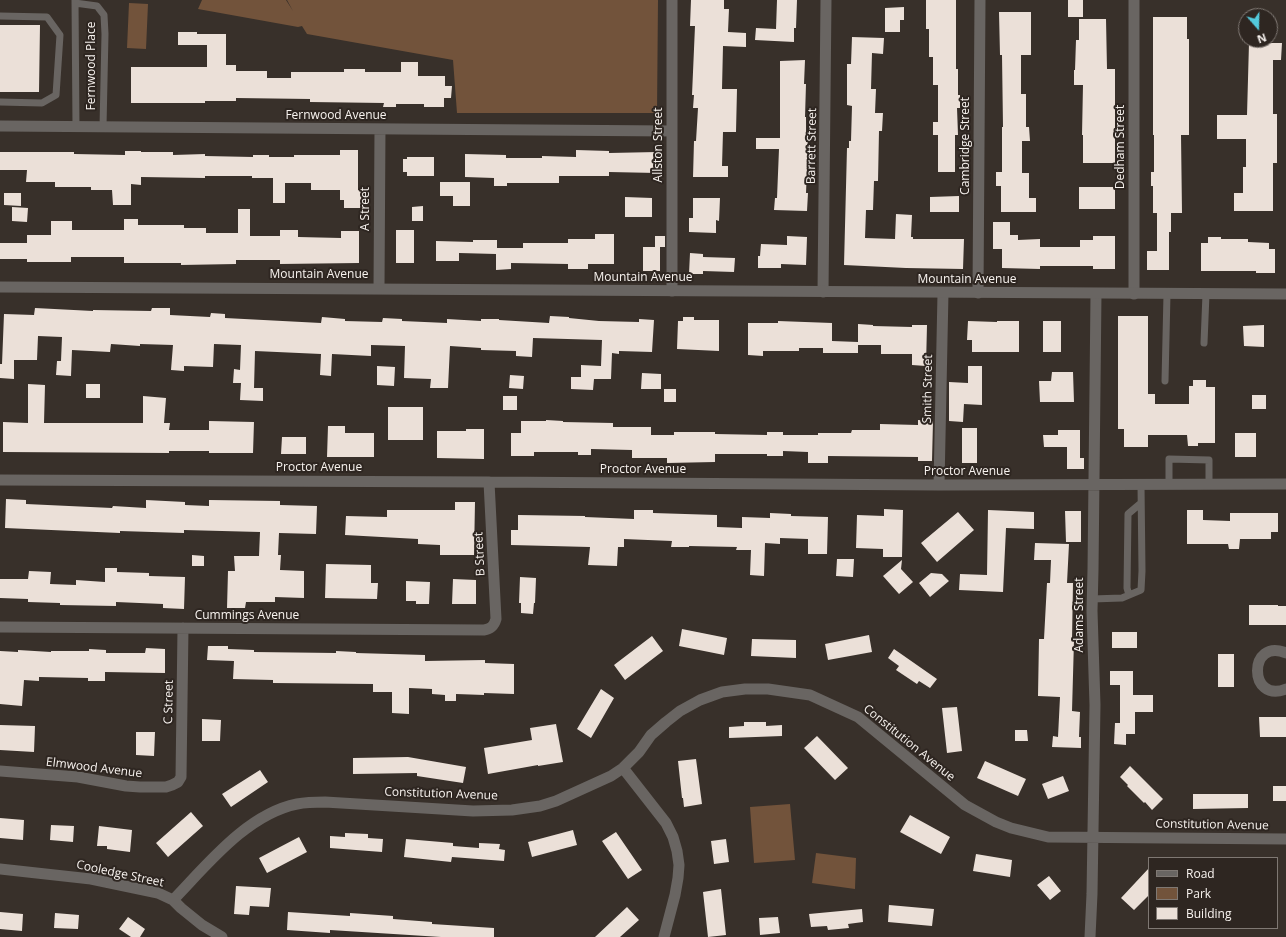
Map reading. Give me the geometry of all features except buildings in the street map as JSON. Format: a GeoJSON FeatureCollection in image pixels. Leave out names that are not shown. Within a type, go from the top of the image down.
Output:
{"type":"FeatureCollection","features":[{"type":"Feature","properties":{"kind":"street","name":"Allston Street"},"geometry":{"type":"LineString","coordinates":[[672,0],[672,291]]}},
{"type":"Feature","properties":{"kind":"street","name":"Barrett Street"},"geometry":{"type":"LineString","coordinates":[[823,292],[826,0]]}},
{"type":"Feature","properties":{"kind":"street","name":"Cambridge Street"},"geometry":{"type":"LineString","coordinates":[[978,293],[980,0]]}},
{"type":"Feature","properties":{"kind":"street","name":"Dedham Street"},"geometry":{"type":"LineString","coordinates":[[1134,0],[1134,294]]}},
{"type":"Feature","properties":{"kind":"street","name":"Fernwood Avenue"},"geometry":{"type":"LineString","coordinates":[[0,126],[672,131]]}},
{"type":"Feature","properties":{"kind":"street","name":"A Street"},"geometry":{"type":"LineString","coordinates":[[379,288],[380,129]]}},
{"type":"Feature","properties":{"kind":"street","name":"Mountain Avenue"},"geometry":{"type":"LineString","coordinates":[[0,287],[1286,294]]}},
{"type":"Feature","properties":{"kind":"street","name":"Smith Street"},"geometry":{"type":"LineString","coordinates":[[939,486],[943,293]]}},
{"type":"Feature","properties":{"kind":"street","name":"Adams Street"},"geometry":{"type":"LineString","coordinates":[[1090,937],[1095,706],[1092,599],[1096,294]]}},
{"type":"Feature","properties":{"kind":"street","name":"Proctor Avenue"},"geometry":{"type":"LineString","coordinates":[[0,480],[939,486],[1286,484]]}},
{"type":"Feature","properties":{"kind":"street","name":"B Street"},"geometry":{"type":"LineString","coordinates":[[489,482],[496,619],[494,626]]}},
{"type":"Feature","properties":{"kind":"street","name":"Cummings Avenue"},"geometry":{"type":"LineString","coordinates":[[0,628],[484,630],[494,626]]}},
{"type":"Feature","properties":{"kind":"street","name":"C Street"},"geometry":{"type":"LineString","coordinates":[[181,776],[184,628]]}},
{"type":"Feature","properties":{"kind":"street"},"geometry":{"type":"LineString","coordinates":[[1286,653],[1274,651],[1266,654],[1257,666],[1259,681],[1265,687],[1272,691],[1281,691],[1286,689]]}},
{"type":"Feature","properties":{"kind":"street","name":"Constitution Avenue"},"geometry":{"type":"LineString","coordinates":[[173,900],[220,852],[245,830],[268,815],[286,807],[307,802],[473,811],[512,810],[540,806],[556,801],[611,776],[623,768],[639,752],[651,735],[680,711],[700,700],[722,692],[745,689],[768,689],[810,695],[858,717],[965,805],[1010,828],[1048,837],[1286,839]]}},
{"type":"Feature","properties":{"kind":"street"},"geometry":{"type":"LineString","coordinates":[[623,768],[666,823],[673,837],[677,851],[679,865],[678,878],[664,937]]}},
{"type":"Feature","properties":{"kind":"street","name":"Elmwood Avenue"},"geometry":{"type":"LineString","coordinates":[[0,771],[78,777],[126,786],[140,787],[166,787],[178,782],[181,776]]}},
{"type":"Feature","properties":{"kind":"street","name":"Cooledge Street"},"geometry":{"type":"LineString","coordinates":[[0,869],[91,879],[158,893],[173,900],[202,925],[222,937]]}},
{"type":"Feature","properties":{"kind":"lane"},"geometry":{"type":"LineString","coordinates":[[75,1],[76,127]]}},
{"type":"Feature","properties":{"kind":"lane","name":"Fernwood Place"},"geometry":{"type":"LineString","coordinates":[[75,1],[98,6],[104,15],[103,127]]}},
{"type":"Feature","properties":{"kind":"lane"},"geometry":{"type":"LineString","coordinates":[[0,16],[47,17],[60,35],[56,95],[42,103],[0,102]]}},
{"type":"Feature","properties":{"kind":"lane"},"geometry":{"type":"LineString","coordinates":[[1165,381],[1167,294]]}},
{"type":"Feature","properties":{"kind":"lane"},"geometry":{"type":"LineString","coordinates":[[1204,343],[1206,294]]}},
{"type":"Feature","properties":{"kind":"lane"},"geometry":{"type":"LineString","coordinates":[[1169,485],[1169,460],[1209,460],[1209,485]]}},
{"type":"Feature","properties":{"kind":"lane"},"geometry":{"type":"LineString","coordinates":[[1092,599],[1122,598],[1141,590],[1141,485]]}},
{"type":"Feature","properties":{"kind":"lane"},"geometry":{"type":"LineString","coordinates":[[1129,595],[1127,588],[1128,514],[1141,503]]}},
{"type":"Feature","properties":{"kind":"green space"},"geometry":{"type":"Polygon","coordinates":[[[202,0],[286,0],[293,11],[287,0],[658,0],[657,113],[457,113],[453,60],[307,34],[302,26],[298,27],[198,9],[202,0]]]}},
{"type":"Feature","properties":{"kind":"green space"},"geometry":{"type":"Polygon","coordinates":[[[129,3],[148,4],[146,49],[127,48],[129,3]]]}},
{"type":"Feature","properties":{"kind":"green space"},"geometry":{"type":"Polygon","coordinates":[[[790,804],[795,860],[754,863],[750,807],[790,804]]]}},
{"type":"Feature","properties":{"kind":"green space"},"geometry":{"type":"Polygon","coordinates":[[[816,853],[856,858],[855,889],[812,883],[816,853]]]}}]}
